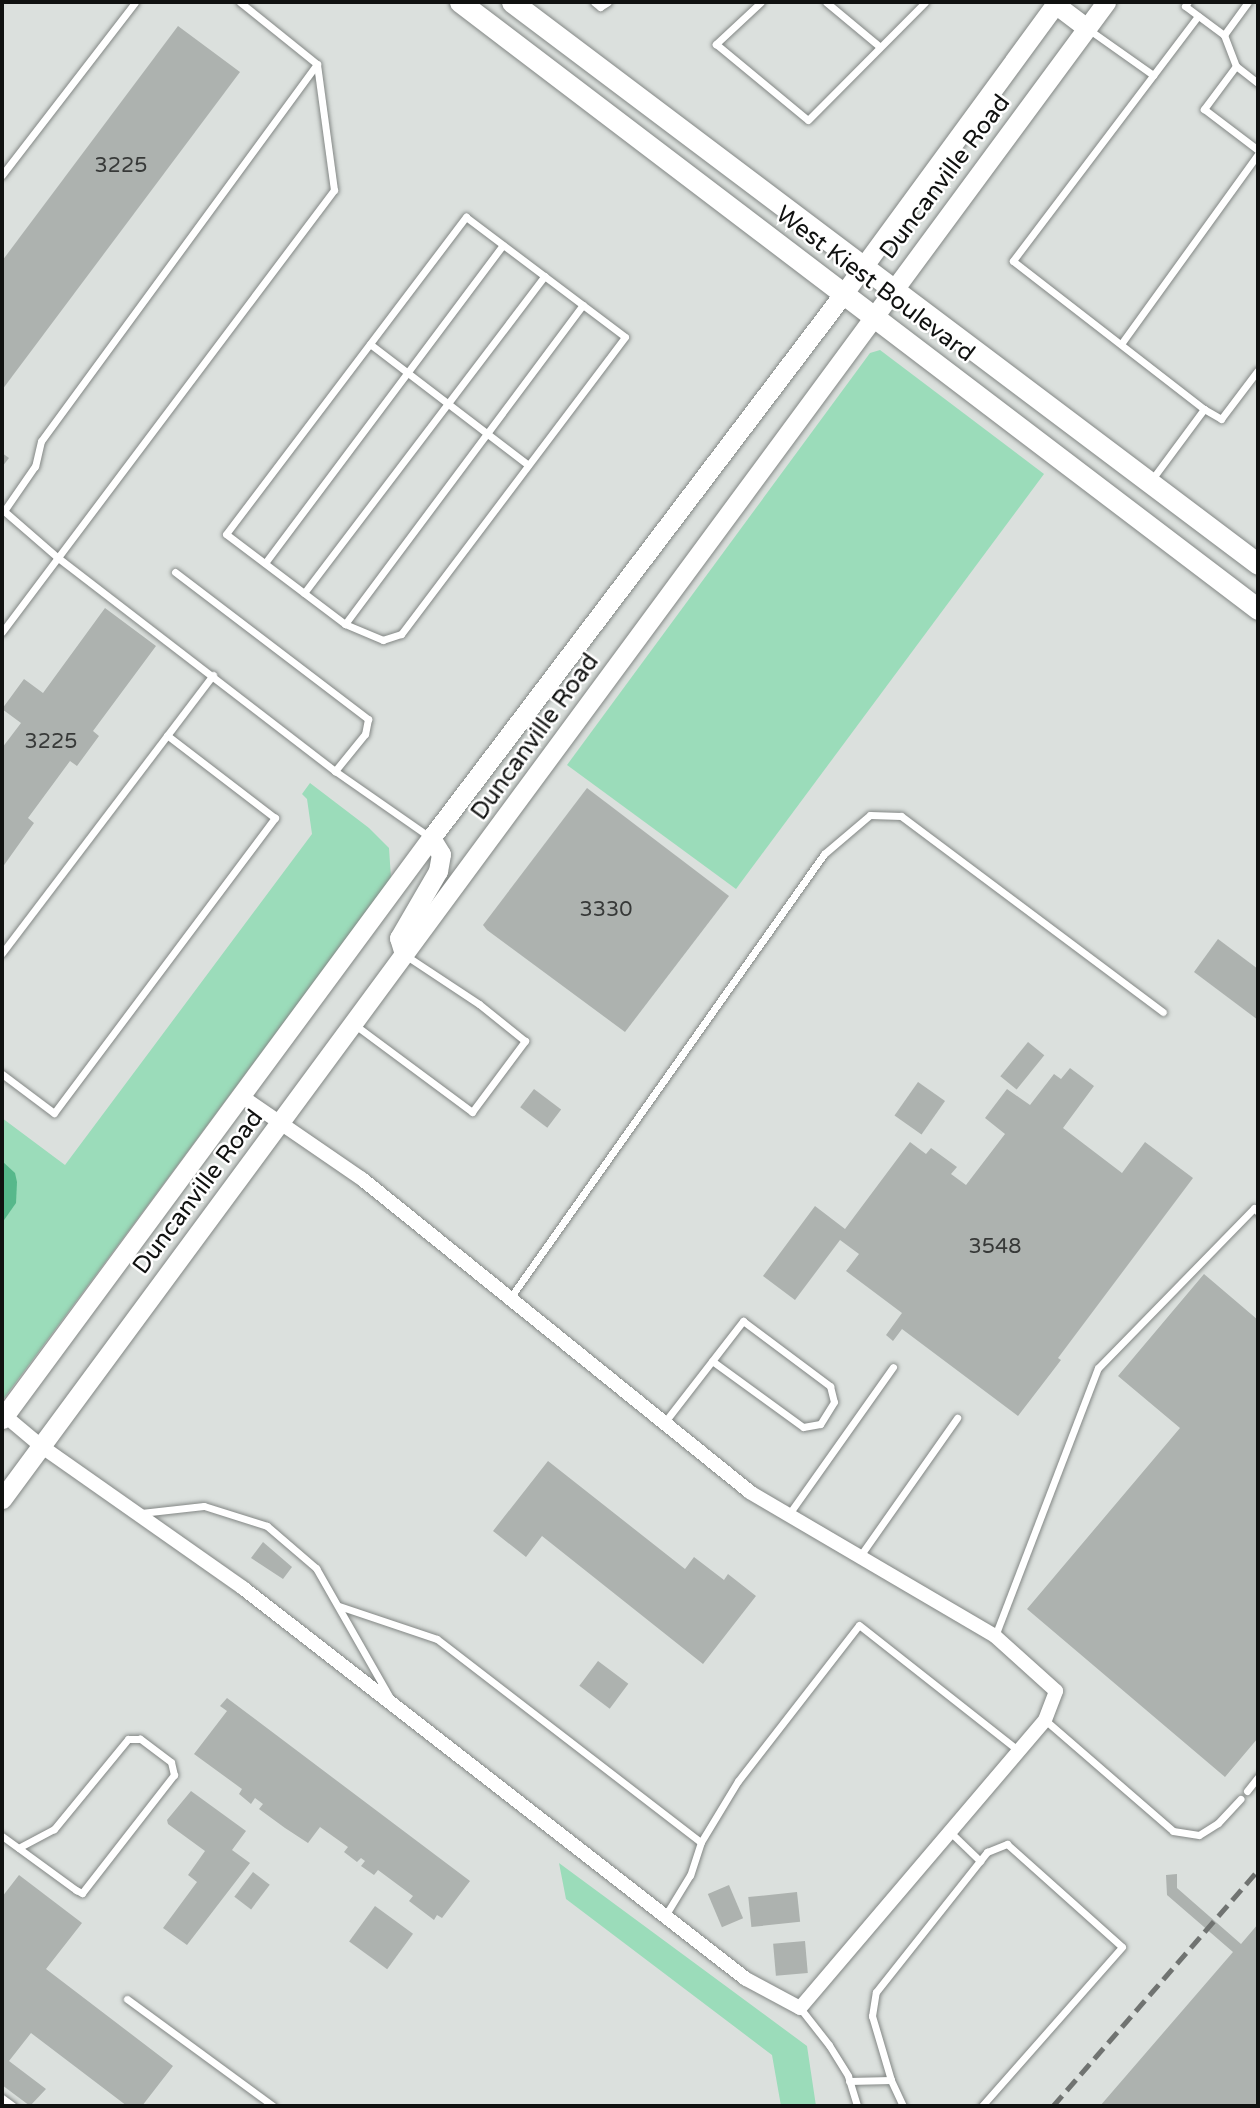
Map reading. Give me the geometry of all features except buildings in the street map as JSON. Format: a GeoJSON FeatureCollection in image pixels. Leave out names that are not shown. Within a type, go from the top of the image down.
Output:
{"type":"FeatureCollection","features":[{"type":"Feature","properties":{"kind":"main road","name":"West Kiest Boulevard"},"geometry":{"type":"LineString","coordinates":[[460,2],[1258,609]]}},
{"type":"Feature","properties":{"kind":"main road","name":"West Kiest Boulevard"},"geometry":{"type":"LineString","coordinates":[[512,2],[1258,564]]}},
{"type":"Feature","properties":{"kind":"main road","name":"Duncanville Road"},"geometry":{"type":"LineString","coordinates":[[2,1499],[801,419],[873,314],[1106,2]]}},
{"type":"Feature","properties":{"kind":"main road","name":"Duncanville Road"},"geometry":{"type":"LineString","coordinates":[[3,1417],[431,838],[864,267],[1055,3]]}},
{"type":"Feature","properties":{"kind":"main road"},"geometry":{"type":"LineString","coordinates":[[1055,3],[1087,28]]}},
{"type":"Feature","properties":{"kind":"main road"},"geometry":{"type":"LineString","coordinates":[[1129,510],[1150,482]]}},
{"type":"Feature","properties":{"kind":"main road"},"geometry":{"type":"LineString","coordinates":[[431,838],[472,863]]}},
{"type":"Feature","properties":{"kind":"main road"},"geometry":{"type":"LineString","coordinates":[[404,954],[399,939],[438,871],[441,855],[431,838]]}},
{"type":"Feature","properties":{"kind":"street"},"geometry":{"type":"LineString","coordinates":[[3,1417],[243,1588],[746,1979],[800,2008],[1045,1720],[1056,1691],[995,1636],[750,1492],[362,1179],[279,1125],[240,1095]]}},
{"type":"Feature","properties":{"kind":"lane"},"geometry":{"type":"LineString","coordinates":[[2,175],[135,2]]}},
{"type":"Feature","properties":{"kind":"lane"},"geometry":{"type":"LineString","coordinates":[[2,632],[334,190],[317,64],[240,2]]}},
{"type":"Feature","properties":{"kind":"lane"},"geometry":{"type":"LineString","coordinates":[[594,2],[600,7],[608,2]]}},
{"type":"Feature","properties":{"kind":"lane"},"geometry":{"type":"LineString","coordinates":[[761,2],[716,44],[808,120],[925,2]]}},
{"type":"Feature","properties":{"kind":"lane"},"geometry":{"type":"LineString","coordinates":[[826,2],[880,47]]}},
{"type":"Feature","properties":{"kind":"lane"},"geometry":{"type":"LineString","coordinates":[[1188,2],[1185,6],[1224,35],[1236,66],[1258,83]]}},
{"type":"Feature","properties":{"kind":"lane"},"geometry":{"type":"LineString","coordinates":[[1224,35],[1248,2]]}},
{"type":"Feature","properties":{"kind":"lane"},"geometry":{"type":"LineString","coordinates":[[1198,16],[1013,261],[1204,409],[1221,419],[1258,370]]}},
{"type":"Feature","properties":{"kind":"lane"},"geometry":{"type":"LineString","coordinates":[[1087,28],[1153,75]]}},
{"type":"Feature","properties":{"kind":"lane"},"geometry":{"type":"LineString","coordinates":[[317,64],[41,441],[35,466],[3,513],[335,771],[431,838]]}},
{"type":"Feature","properties":{"kind":"lane"},"geometry":{"type":"LineString","coordinates":[[1121,344],[1258,152],[1204,109],[1236,66]]}},
{"type":"Feature","properties":{"kind":"lane"},"geometry":{"type":"LineString","coordinates":[[466,217],[545,276],[625,337],[401,634],[383,640],[345,624],[226,534],[466,217]]}},
{"type":"Feature","properties":{"kind":"lane"},"geometry":{"type":"LineString","coordinates":[[265,563],[503,245]]}},
{"type":"Feature","properties":{"kind":"lane"},"geometry":{"type":"LineString","coordinates":[[304,593],[545,276]]}},
{"type":"Feature","properties":{"kind":"lane"},"geometry":{"type":"LineString","coordinates":[[345,624],[583,305]]}},
{"type":"Feature","properties":{"kind":"lane"},"geometry":{"type":"LineString","coordinates":[[370,344],[528,466]]}},
{"type":"Feature","properties":{"kind":"lane"},"geometry":{"type":"LineString","coordinates":[[1150,482],[1204,409]]}},
{"type":"Feature","properties":{"kind":"lane"},"geometry":{"type":"LineString","coordinates":[[175,572],[368,719],[365,734],[335,771]]}},
{"type":"Feature","properties":{"kind":"lane"},"geometry":{"type":"LineString","coordinates":[[2,953],[213,675]]}},
{"type":"Feature","properties":{"kind":"lane"},"geometry":{"type":"LineString","coordinates":[[2,1074],[54,1113],[275,818],[167,735]]}},
{"type":"Feature","properties":{"kind":"lane"},"geometry":{"type":"LineString","coordinates":[[510,1298],[824,854],[870,815],[901,816],[1163,1012]]}},
{"type":"Feature","properties":{"kind":"lane"},"geometry":{"type":"LineString","coordinates":[[354,1024],[472,1112],[525,1041],[479,1004],[404,954]]}},
{"type":"Feature","properties":{"kind":"lane"},"geometry":{"type":"LineString","coordinates":[[995,1636],[1098,1368],[1254,1208],[1258,1212]]}},
{"type":"Feature","properties":{"kind":"lane"},"geometry":{"type":"LineString","coordinates":[[664,1423],[712,1361],[743,1321],[830,1386],[834,1402],[820,1424],[803,1427],[712,1361]]}},
{"type":"Feature","properties":{"kind":"lane"},"geometry":{"type":"LineString","coordinates":[[789,1515],[893,1367]]}},
{"type":"Feature","properties":{"kind":"lane"},"geometry":{"type":"LineString","coordinates":[[859,1556],[957,1419]]}},
{"type":"Feature","properties":{"kind":"lane"},"geometry":{"type":"LineString","coordinates":[[137,1514],[204,1506],[267,1526],[316,1568],[395,1706]]}},
{"type":"Feature","properties":{"kind":"lane"},"geometry":{"type":"LineString","coordinates":[[339,1606],[437,1639],[701,1842]]}},
{"type":"Feature","properties":{"kind":"lane"},"geometry":{"type":"LineString","coordinates":[[665,1916],[690,1875],[701,1842],[738,1781],[859,1625],[1019,1751]]}},
{"type":"Feature","properties":{"kind":"lane"},"geometry":{"type":"LineString","coordinates":[[1045,1720],[1172,1831],[1199,1835],[1218,1823],[1240,1799]]}},
{"type":"Feature","properties":{"kind":"lane"},"geometry":{"type":"LineString","coordinates":[[2,1836],[82,1893],[174,1775],[171,1762],[140,1739],[128,1739],[54,1829],[19,1848]]}},
{"type":"Feature","properties":{"kind":"lane"},"geometry":{"type":"LineString","coordinates":[[1247,1791],[1258,1777]]}},
{"type":"Feature","properties":{"kind":"lane"},"geometry":{"type":"LineString","coordinates":[[950,1832],[980,1861]]}},
{"type":"Feature","properties":{"kind":"lane"},"geometry":{"type":"LineString","coordinates":[[903,2106],[891,2080],[872,2017],[876,1992],[987,1852],[1007,1844],[1122,1947],[982,2106]]}},
{"type":"Feature","properties":{"kind":"lane"},"geometry":{"type":"LineString","coordinates":[[127,1999],[273,2106]]}},
{"type":"Feature","properties":{"kind":"lane"},"geometry":{"type":"LineString","coordinates":[[800,2008],[829,2045],[849,2081],[857,2106]]}},
{"type":"Feature","properties":{"kind":"lane"},"geometry":{"type":"LineString","coordinates":[[849,2081],[891,2080]]}},
{"type":"Feature","properties":{"kind":"lane"},"geometry":{"type":"LineString","coordinates":[[2,2098],[13,2106]]}},
{"type":"Feature","properties":{"kind":"shaded area"},"geometry":{"type":"Polygon","coordinates":[[[880,350],[1044,474],[736,889],[567,765],[870,353],[880,350]]]}},
{"type":"Feature","properties":{"kind":"shaded area"},"geometry":{"type":"Polygon","coordinates":[[[310,783],[369,828],[389,848],[391,878],[2,1401],[2,1118],[65,1165],[312,834],[307,799],[302,794],[310,783]]]}},
{"type":"Feature","properties":{"kind":"shaded area"},"geometry":{"type":"Polygon","coordinates":[[[2,1161],[15,1173],[17,1182],[16,1203],[2,1223],[2,1161]]]}},
{"type":"Feature","properties":{"kind":"shaded area"},"geometry":{"type":"Polygon","coordinates":[[[559,1863],[807,2046],[816,2106],[781,2106],[772,2055],[566,1899],[559,1863]]]}},
{"type":"Feature","properties":{"kind":"railway"},"geometry":{"type":"LineString","coordinates":[[1053,2106],[1258,1870]]}}]}
